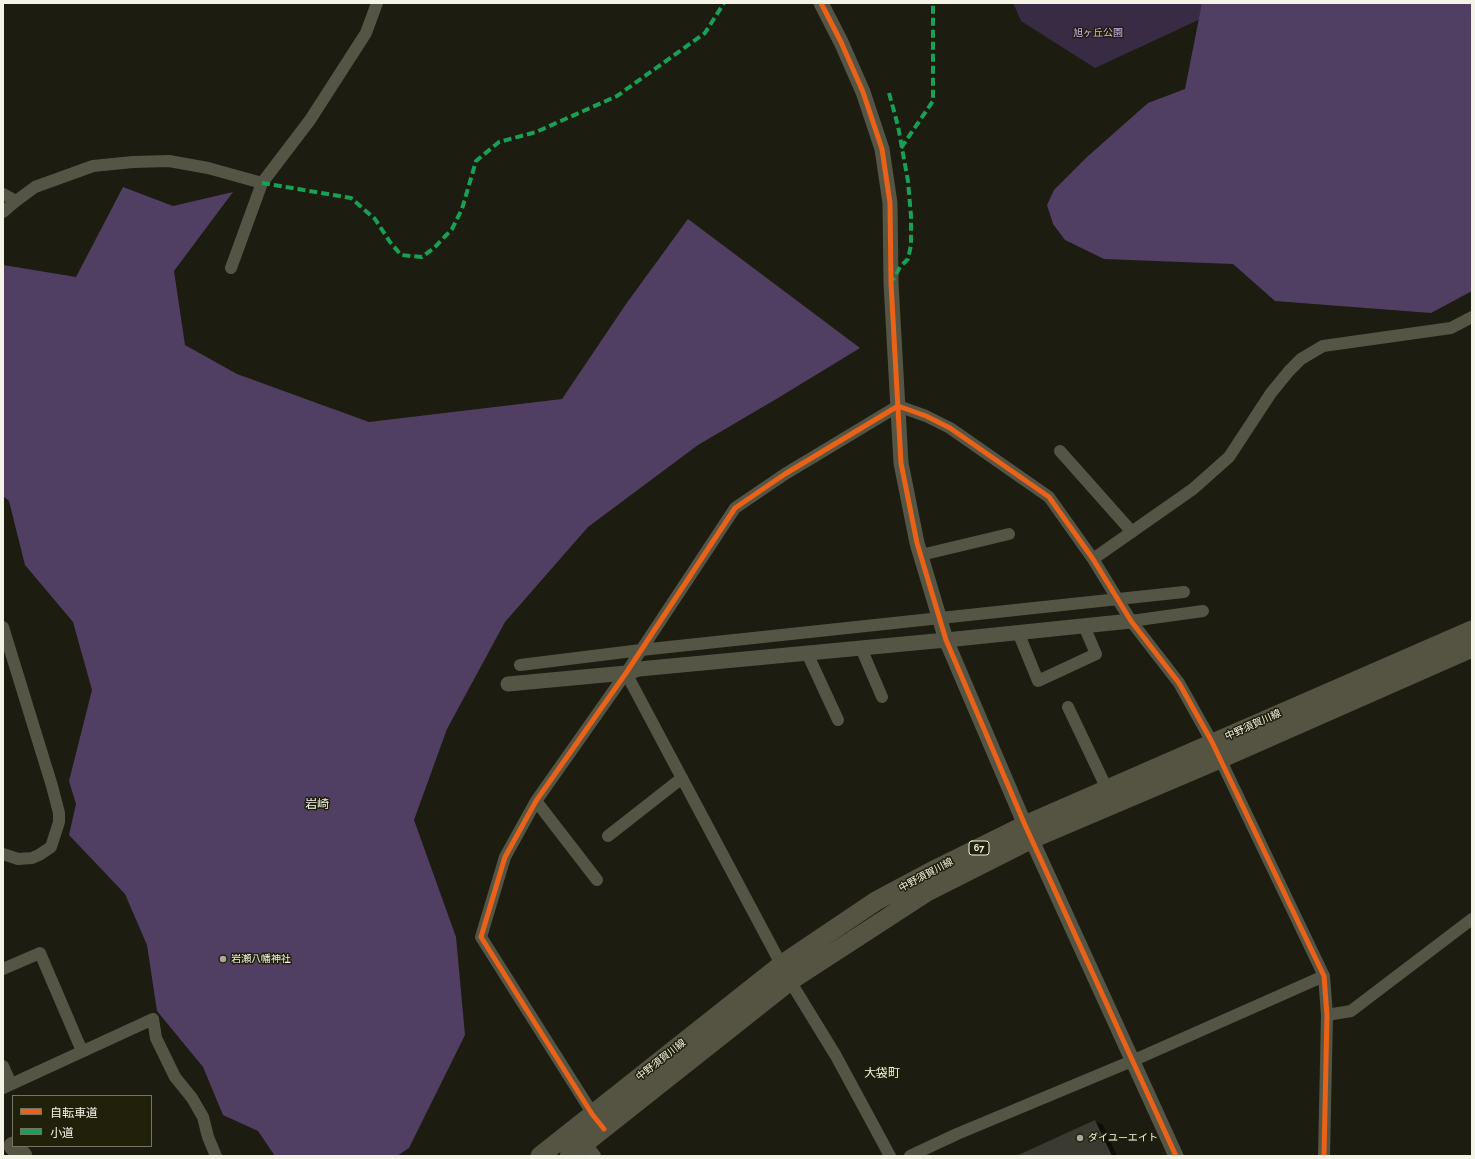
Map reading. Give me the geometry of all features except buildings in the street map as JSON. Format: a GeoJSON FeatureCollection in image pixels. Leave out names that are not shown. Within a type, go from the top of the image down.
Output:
{"type":"FeatureCollection","features":[{"type":"Feature","properties":{"kind":"main road","name":"中野須賀川線"},"geometry":{"type":"LineString","coordinates":[[1029,832],[1107,789],[1216,751],[1472,630]]}},
{"type":"Feature","properties":{"kind":"main road","name":"中野須賀川線"},"geometry":{"type":"LineString","coordinates":[[540,1156],[598,1122],[876,901],[936,869],[1029,832],[1216,751],[1472,648]]}},
{"type":"Feature","properties":{"kind":"main road","name":"中野須賀川線"},"geometry":{"type":"LineString","coordinates":[[569,1156],[590,1150],[598,1122]]}},
{"type":"Feature","properties":{"kind":"main road"},"geometry":{"type":"LineString","coordinates":[[3,1136],[12,1145]]}},
{"type":"Feature","properties":{"kind":"main road"},"geometry":{"type":"LineString","coordinates":[[14,1147],[23,1156]]}},
{"type":"Feature","properties":{"kind":"street"},"geometry":{"type":"LineString","coordinates":[[231,268],[262,183],[310,120],[362,40],[377,3]]}},
{"type":"Feature","properties":{"kind":"street"},"geometry":{"type":"LineString","coordinates":[[821,3],[841,42],[863,92],[882,149],[890,203],[891,283],[901,463],[921,555],[939,619],[946,640],[1029,832],[1176,1156]]}},
{"type":"Feature","properties":{"kind":"street"},"geometry":{"type":"LineString","coordinates":[[3,212],[35,187],[93,166],[133,162],[169,161],[208,168],[262,183]]}},
{"type":"Feature","properties":{"kind":"street"},"geometry":{"type":"LineString","coordinates":[[3,194],[16,201]]}},
{"type":"Feature","properties":{"kind":"street"},"geometry":{"type":"LineString","coordinates":[[1093,559],[1193,489],[1229,457],[1271,393],[1301,359],[1323,346],[1451,328],[1472,317]]}},
{"type":"Feature","properties":{"kind":"street"},"geometry":{"type":"LineString","coordinates":[[898,406],[926,416],[950,428],[1049,497],[1093,559],[1131,621],[1180,683],[1251,821],[1282,890],[1324,976],[1327,1015],[1324,1156]]}},
{"type":"Feature","properties":{"kind":"street"},"geometry":{"type":"LineString","coordinates":[[598,1122],[481,937],[505,857],[536,801],[626,673],[735,508],[786,474],[898,406]]}},
{"type":"Feature","properties":{"kind":"street"},"geometry":{"type":"LineString","coordinates":[[1060,451],[1132,532]]}},
{"type":"Feature","properties":{"kind":"street"},"geometry":{"type":"LineString","coordinates":[[921,555],[1009,534]]}},
{"type":"Feature","properties":{"kind":"street"},"geometry":{"type":"LineString","coordinates":[[520,665],[641,650],[1184,592]]}},
{"type":"Feature","properties":{"kind":"street"},"geometry":{"type":"LineString","coordinates":[[508,684],[626,673],[639,669],[807,654],[1084,626],[1203,611]]}},
{"type":"Feature","properties":{"kind":"street"},"geometry":{"type":"LineString","coordinates":[[1018,632],[1038,681],[1096,654],[1084,626]]}},
{"type":"Feature","properties":{"kind":"street"},"geometry":{"type":"LineString","coordinates":[[3,627],[52,786],[59,813],[59,822],[51,847],[39,855],[32,858],[18,859],[3,854]]}},
{"type":"Feature","properties":{"kind":"street"},"geometry":{"type":"LineString","coordinates":[[861,648],[882,697]]}},
{"type":"Feature","properties":{"kind":"street"},"geometry":{"type":"LineString","coordinates":[[807,654],[838,720]]}},
{"type":"Feature","properties":{"kind":"street"},"geometry":{"type":"LineString","coordinates":[[626,673],[786,973],[836,1056],[890,1156]]}},
{"type":"Feature","properties":{"kind":"street"},"geometry":{"type":"LineString","coordinates":[[1068,707],[1107,789]]}},
{"type":"Feature","properties":{"kind":"street"},"geometry":{"type":"LineString","coordinates":[[608,836],[682,778]]}},
{"type":"Feature","properties":{"kind":"street"},"geometry":{"type":"LineString","coordinates":[[536,801],[597,880]]}},
{"type":"Feature","properties":{"kind":"street"},"geometry":{"type":"LineString","coordinates":[[1327,1015],[1351,1011],[1472,919]]}},
{"type":"Feature","properties":{"kind":"street"},"geometry":{"type":"LineString","coordinates":[[3,969],[40,953],[82,1051]]}},
{"type":"Feature","properties":{"kind":"street"},"geometry":{"type":"LineString","coordinates":[[910,1156],[964,1131],[1132,1061],[1324,976]]}},
{"type":"Feature","properties":{"kind":"street"},"geometry":{"type":"LineString","coordinates":[[3,1066],[7,1086],[153,1019],[156,1038],[175,1077],[192,1098],[203,1117],[208,1137],[216,1156]]}},
{"type":"Feature","properties":{"kind":"green space","name":"旭ヶ丘公園"},"geometry":{"type":"Polygon","coordinates":[[[1013,3],[1235,3],[1095,68],[1021,21],[1013,3]]]}},
{"type":"Feature","properties":{"kind":"shaded area"},"geometry":{"type":"Polygon","coordinates":[[[1202,3],[1472,3],[1472,291],[1431,313],[1275,301],[1233,264],[1104,259],[1065,240],[1053,224],[1047,205],[1054,190],[1087,157],[1148,103],[1185,89],[1202,3]]]}},
{"type":"Feature","properties":{"kind":"shaded area"},"geometry":{"type":"Polygon","coordinates":[[[123,187],[173,206],[233,192],[174,271],[185,345],[237,374],[369,422],[562,399],[626,304],[688,219],[860,348],[698,445],[588,527],[505,622],[447,729],[414,820],[456,937],[465,1035],[409,1148],[397,1156],[275,1156],[258,1131],[223,1115],[203,1067],[157,1011],[147,945],[125,894],[69,835],[76,804],[69,781],[92,690],[73,622],[25,565],[9,501],[3,496],[3,265],[76,277],[123,187]]]}},
{"type":"Feature","properties":{"kind":"marked path"},"geometry":{"type":"LineString","coordinates":[[262,183],[351,198],[375,219],[390,242],[401,255],[422,257],[434,248],[452,229],[462,209],[476,161],[499,142],[536,132],[617,96],[705,33],[724,3]]}},
{"type":"Feature","properties":{"kind":"marked path"},"geometry":{"type":"LineString","coordinates":[[901,148],[933,101],[933,3]]}},
{"type":"Feature","properties":{"kind":"marked path"},"geometry":{"type":"LineString","coordinates":[[889,93],[898,126],[908,181],[911,216],[911,245],[908,259],[900,267],[893,280]]}},
{"type":"Feature","properties":{"kind":"cycle path"},"geometry":{"type":"LineString","coordinates":[[821,3],[841,42],[863,92],[882,149],[890,203],[891,283],[901,463],[917,543],[946,640],[1025,825],[1176,1156]]}},
{"type":"Feature","properties":{"kind":"cycle path"},"geometry":{"type":"LineString","coordinates":[[604,1129],[592,1114],[481,937],[505,857],[536,801],[626,673],[735,508],[785,474],[898,406],[926,416],[950,428],[1049,497],[1093,559],[1131,621],[1179,683],[1212,742],[1324,976],[1327,1015],[1324,1156]]}},
{"type":"Feature","properties":{"kind":"place","name":"岩瀬八幡神社"},"geometry":{"type":"Point","coordinates":[223,959]}},
{"type":"Feature","properties":{"kind":"place","name":"ダイユーエイト"},"geometry":{"type":"Point","coordinates":[1080,1138]}},
{"type":"Feature","properties":{"kind":"district","name":"岩崎"},"geometry":{"type":"Point","coordinates":[317,804]}},
{"type":"Feature","properties":{"kind":"district","name":"大袋町"},"geometry":{"type":"Point","coordinates":[882,1073]}}]}
